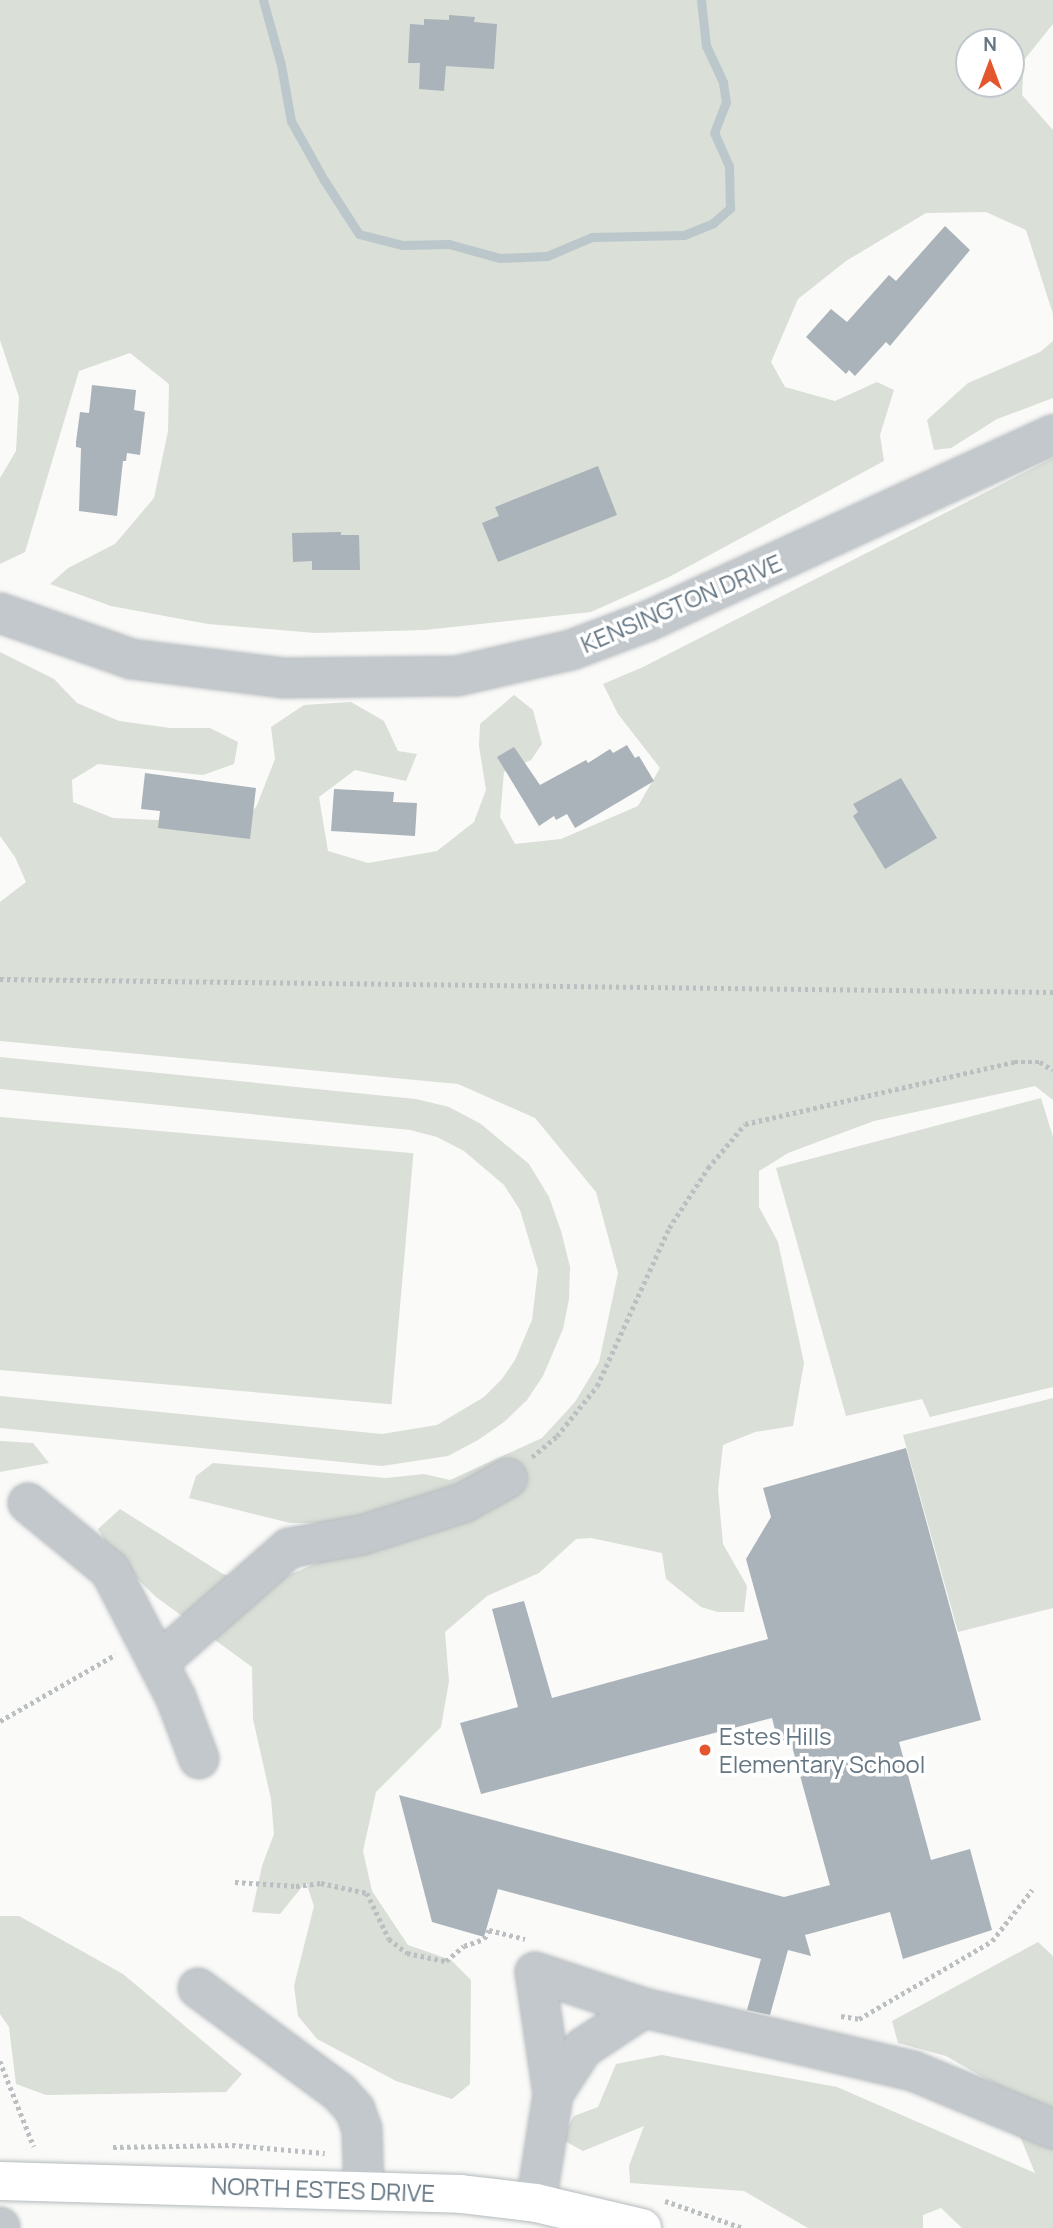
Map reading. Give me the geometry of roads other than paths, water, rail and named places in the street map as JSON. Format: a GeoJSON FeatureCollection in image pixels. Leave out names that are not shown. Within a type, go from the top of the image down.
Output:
{"type":"FeatureCollection","features":[{"type":"Feature","properties":{"kind":"main road","name":"NORTH ESTES DRIVE"},"geometry":{"type":"LineString","coordinates":[[0,2181],[364,2188],[461,2194],[536,2203],[642,2228]]}},
{"type":"Feature","properties":{"kind":"street","name":"KENSINGTON DRIVE"},"geometry":{"type":"LineString","coordinates":[[0,613],[131,659],[284,678],[457,676],[571,650],[648,621],[1053,435]]}},
{"type":"Feature","properties":{"kind":"street"},"geometry":{"type":"LineString","coordinates":[[151,1651],[289,1548],[362,1535],[463,1503],[508,1478]]}},
{"type":"Feature","properties":{"kind":"street"},"geometry":{"type":"LineString","coordinates":[[29,1503],[110,1570],[176,1698],[199,1759]]}},
{"type":"Feature","properties":{"kind":"street"},"geometry":{"type":"LineString","coordinates":[[536,2203],[553,2094],[535,1972],[643,2008],[913,2071],[1053,2129]]}},
{"type":"Feature","properties":{"kind":"street"},"geometry":{"type":"LineString","coordinates":[[198,1989],[339,2092],[355,2110],[362,2129],[364,2188]]}},
{"type":"Feature","properties":{"kind":"street"},"geometry":{"type":"LineString","coordinates":[[553,2094],[583,2048],[643,2008]]}},
{"type":"Feature","properties":{"kind":"waterway"},"geometry":{"type":"LineString","coordinates":[[263,0],[281,65],[291,121],[324,180],[359,234],[402,245],[449,244],[500,258],[547,256],[592,237],[684,235],[713,223],[730,208],[729,166],[714,133],[726,102],[723,82],[706,46],[701,0]]}},
{"type":"Feature","properties":{"kind":"place","name":"Estes Hills Elementary School"},"geometry":{"type":"Point","coordinates":[705,1750]}}]}
